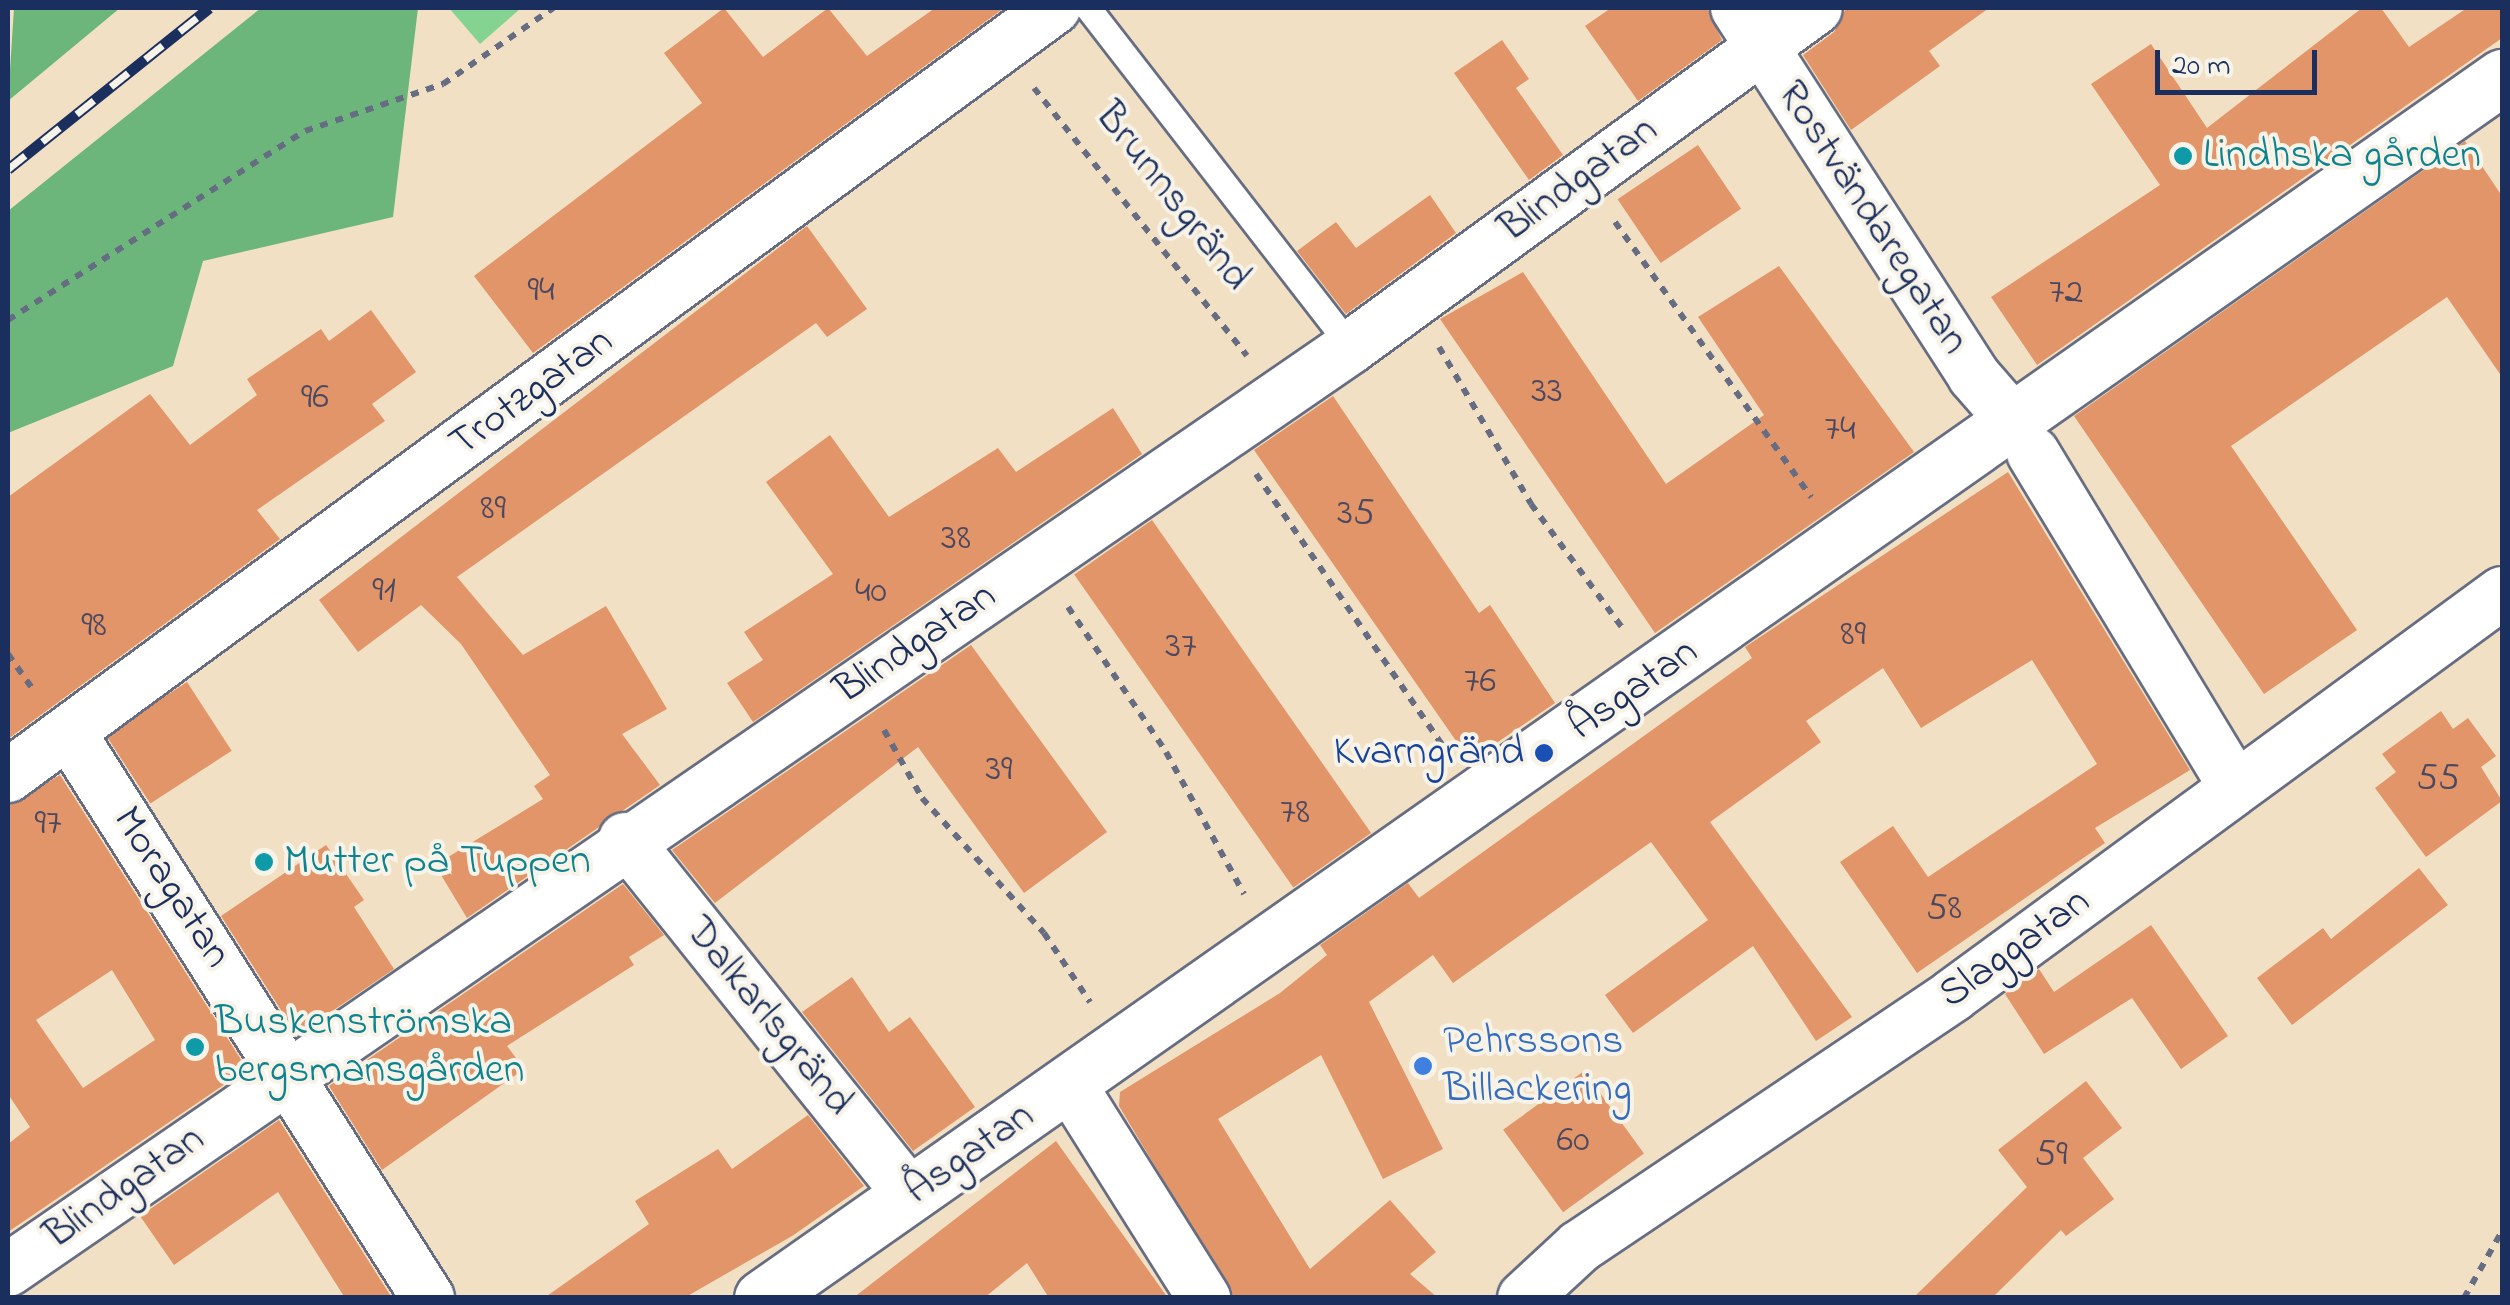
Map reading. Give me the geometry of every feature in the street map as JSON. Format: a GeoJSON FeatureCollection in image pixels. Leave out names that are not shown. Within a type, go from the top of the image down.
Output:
{"type":"FeatureCollection","features":[{"type":"Feature","properties":{"kind":"street","name":"Trotzgatan"},"geometry":{"type":"LineString","coordinates":[[8,776],[1054,8]]}},
{"type":"Feature","properties":{"kind":"street","name":"Blindgatan"},"geometry":{"type":"LineString","coordinates":[[8,1270],[626,839],[1351,346],[1749,27],[1816,8]]}},
{"type":"Feature","properties":{"kind":"street","name":"Rostvändaregatan"},"geometry":{"type":"LineString","coordinates":[[1749,27],[1974,376],[2024,438],[2236,786]]}},
{"type":"Feature","properties":{"kind":"street","name":"Åsgatan"},"geometry":{"type":"LineString","coordinates":[[762,1298],[1844,542],[2024,438],[2501,81]]}},
{"type":"Feature","properties":{"kind":"street","name":"Slaggatan"},"geometry":{"type":"LineString","coordinates":[[1524,1298],[1578,1247],[1952,996],[2502,593]]}},
{"type":"Feature","properties":{"kind":"street","name":"Moragatan"},"geometry":{"type":"LineString","coordinates":[[70,734],[291,1072],[428,1298]]}},
{"type":"Feature","properties":{"kind":"street","name":"Dalkarlsgränd"},"geometry":{"type":"LineString","coordinates":[[626,839],[910,1196]]}},
{"type":"Feature","properties":{"kind":"street"},"geometry":{"type":"LineString","coordinates":[[1070,1085],[1204,1298]]}},
{"type":"Feature","properties":{"kind":"lane","name":"Brunnsgränd"},"geometry":{"type":"LineString","coordinates":[[1088,8],[1351,346]]}},
{"type":"Feature","properties":{"kind":"path"},"geometry":{"type":"LineString","coordinates":[[8,320],[305,131],[443,84],[553,8]]}},
{"type":"Feature","properties":{"kind":"path","name":"Brunnsgränd"},"geometry":{"type":"LineString","coordinates":[[1002,46],[1279,396]]}},
{"type":"Feature","properties":{"kind":"path"},"geometry":{"type":"LineString","coordinates":[[1610,216],[1844,542]]}},
{"type":"Feature","properties":{"kind":"path"},"geometry":{"type":"LineString","coordinates":[[1434,341],[1530,504],[1654,676]]}},
{"type":"Feature","properties":{"kind":"path"},"geometry":{"type":"LineString","coordinates":[[1226,432],[1477,800]]}},
{"type":"Feature","properties":{"kind":"path"},"geometry":{"type":"LineString","coordinates":[[1043,558],[1273,942]]}},
{"type":"Feature","properties":{"kind":"path"},"geometry":{"type":"LineString","coordinates":[[855,685],[922,798],[1044,934],[1122,1048]]}},
{"type":"Feature","properties":{"kind":"path"},"geometry":{"type":"LineString","coordinates":[[2464,1298],[2502,1231]]}},
{"type":"Feature","properties":{"kind":"green space"},"geometry":{"type":"Polygon","coordinates":[[[14,8],[120,8],[8,101],[14,8]]]}},
{"type":"Feature","properties":{"kind":"green space"},"geometry":{"type":"Polygon","coordinates":[[[261,8],[418,8],[393,217],[203,261],[173,366],[8,433],[8,211],[261,8]]]}},
{"type":"Feature","properties":{"kind":"green space"},"geometry":{"type":"Polygon","coordinates":[[[449,8],[521,8],[480,44],[449,8]]]}},
{"type":"Feature","properties":{"kind":"building"},"geometry":{"type":"Polygon","coordinates":[[[724,8],[763,57],[828,8],[867,56],[935,8],[1004,8],[533,353],[474,276],[702,103],[664,53],[724,8]]]}},
{"type":"Feature","properties":{"kind":"building"},"geometry":{"type":"Polygon","coordinates":[[[1611,8],[1707,8],[1722,40],[1638,101],[1585,26],[1611,8]]]}},
{"type":"Feature","properties":{"kind":"building"},"geometry":{"type":"Polygon","coordinates":[[[1846,8],[1989,8],[1929,51],[1940,66],[1851,130],[1803,55],[1834,32],[1846,8]]]}},
{"type":"Feature","properties":{"kind":"building"},"geometry":{"type":"Polygon","coordinates":[[[2362,8],[2381,8],[2409,47],[2467,8],[2502,8],[2502,38],[2037,365],[1991,297],[2160,185],[2091,84],[2151,44],[2207,128],[2362,8]]]}},
{"type":"Feature","properties":{"kind":"building"},"geometry":{"type":"Polygon","coordinates":[[[1502,40],[1529,79],[1516,88],[1563,155],[1529,180],[1454,73],[1502,40]]]}},
{"type":"Feature","properties":{"kind":"building"},"geometry":{"type":"Polygon","coordinates":[[[2465,141],[2502,196],[2502,377],[2447,297],[2231,446],[2357,630],[2264,694],[2074,416],[2465,141]]]}},
{"type":"Feature","properties":{"kind":"building"},"geometry":{"type":"Polygon","coordinates":[[[1698,145],[1741,209],[1661,263],[1618,199],[1698,145]]]}},
{"type":"Feature","properties":{"kind":"building"},"geometry":{"type":"Polygon","coordinates":[[[1430,195],[1456,233],[1346,314],[1297,251],[1336,222],[1356,248],[1430,195]]]}},
{"type":"Feature","properties":{"kind":"building"},"geometry":{"type":"Polygon","coordinates":[[[807,226],[867,309],[827,337],[816,323],[457,577],[523,655],[606,606],[667,709],[622,734],[660,785],[467,918],[435,865],[543,799],[534,786],[550,775],[461,644],[421,605],[358,652],[319,600],[807,226]]]}},
{"type":"Feature","properties":{"kind":"building"},"geometry":{"type":"Polygon","coordinates":[[[1779,266],[1914,452],[1655,633],[1440,319],[1523,272],[1666,484],[1764,415],[1698,317],[1779,266]]]}},
{"type":"Feature","properties":{"kind":"building"},"geometry":{"type":"Polygon","coordinates":[[[371,310],[416,372],[372,404],[385,421],[257,510],[280,539],[8,739],[8,497],[150,394],[190,445],[257,395],[247,379],[321,329],[329,341],[371,310]]]}},
{"type":"Feature","properties":{"kind":"building"},"geometry":{"type":"Polygon","coordinates":[[[1333,396],[1479,613],[1490,605],[1555,703],[1470,761],[1254,450],[1333,396]]]}},
{"type":"Feature","properties":{"kind":"building"},"geometry":{"type":"Polygon","coordinates":[[[1113,408],[1142,454],[753,722],[727,683],[763,660],[744,632],[833,574],[766,482],[830,435],[889,517],[998,448],[1016,472],[1113,408]]]}},
{"type":"Feature","properties":{"kind":"building"},"geometry":{"type":"Polygon","coordinates":[[[2008,472],[2190,770],[2095,828],[2105,843],[1917,973],[1840,862],[1893,826],[1928,877],[2097,764],[2032,660],[1921,728],[1883,668],[1806,721],[1821,742],[1710,822],[1852,1017],[1816,1041],[1753,946],[1633,1033],[1605,995],[1708,920],[1651,842],[1453,983],[1433,955],[1369,1002],[1443,1149],[1383,1179],[1321,1055],[1218,1119],[1310,1269],[1390,1200],[1436,1252],[1410,1274],[1438,1298],[1234,1298],[1119,1106],[1120,1092],[1280,993],[1327,955],[1320,945],[1408,883],[1419,898],[1752,658],[1745,647],[2008,472]]]}},
{"type":"Feature","properties":{"kind":"building"},"geometry":{"type":"Polygon","coordinates":[[[1152,520],[1371,833],[1293,887],[1074,574],[1152,520]]]}},
{"type":"Feature","properties":{"kind":"building"},"geometry":{"type":"Polygon","coordinates":[[[971,645],[1107,832],[1024,893],[918,747],[715,903],[672,850],[971,645]]]}},
{"type":"Feature","properties":{"kind":"building"},"geometry":{"type":"Polygon","coordinates":[[[187,682],[232,751],[150,804],[106,735],[187,682]]]}},
{"type":"Feature","properties":{"kind":"building"},"geometry":{"type":"Polygon","coordinates":[[[2441,711],[2453,729],[2468,718],[2496,756],[2481,767],[2502,801],[2426,857],[2375,788],[2396,772],[2382,754],[2441,711]]]}},
{"type":"Feature","properties":{"kind":"building"},"geometry":{"type":"Polygon","coordinates":[[[60,775],[247,1069],[8,1232],[8,1144],[30,1127],[8,1094],[8,805],[60,775]],[[112,970],[36,1020],[83,1088],[155,1040],[112,970]]]}},
{"type":"Feature","properties":{"kind":"building"},"geometry":{"type":"Polygon","coordinates":[[[326,845],[364,900],[354,907],[394,969],[297,1035],[221,916],[326,845]]]}},
{"type":"Feature","properties":{"kind":"building"},"geometry":{"type":"Polygon","coordinates":[[[2419,868],[2448,905],[2292,1025],[2257,978],[2323,928],[2331,939],[2419,868]]]}},
{"type":"Feature","properties":{"kind":"building"},"geometry":{"type":"Polygon","coordinates":[[[623,884],[664,935],[629,957],[634,965],[507,1046],[524,1069],[382,1170],[329,1086],[623,884]]]}},
{"type":"Feature","properties":{"kind":"building"},"geometry":{"type":"Polygon","coordinates":[[[2151,925],[2228,1036],[2181,1069],[2132,998],[2044,1054],[2005,994],[2039,969],[2054,992],[2151,925]]]}},
{"type":"Feature","properties":{"kind":"building"},"geometry":{"type":"Polygon","coordinates":[[[852,977],[889,1032],[910,1017],[975,1107],[913,1151],[802,1012],[852,977]]]}},
{"type":"Feature","properties":{"kind":"building"},"geometry":{"type":"Polygon","coordinates":[[[1584,1071],[1644,1154],[1563,1212],[1503,1130],[1584,1071]]]}},
{"type":"Feature","properties":{"kind":"building"},"geometry":{"type":"Polygon","coordinates":[[[2086,1081],[2122,1128],[2083,1158],[2114,1199],[2066,1236],[2061,1230],[1992,1298],[1913,1298],[2027,1187],[1998,1150],[2086,1081]]]}},
{"type":"Feature","properties":{"kind":"building"},"geometry":{"type":"Polygon","coordinates":[[[808,1115],[864,1186],[792,1236],[684,1298],[544,1298],[649,1224],[635,1201],[718,1149],[732,1169],[808,1115]]]}},
{"type":"Feature","properties":{"kind":"building"},"geometry":{"type":"Polygon","coordinates":[[[279,1120],[392,1298],[345,1298],[278,1192],[174,1265],[140,1216],[279,1120]]]}},
{"type":"Feature","properties":{"kind":"building"},"geometry":{"type":"Polygon","coordinates":[[[1056,1141],[1168,1298],[1049,1298],[1027,1263],[984,1298],[853,1298],[1056,1141]]]}},
{"type":"Feature","properties":{"kind":"railway"},"geometry":{"type":"LineString","coordinates":[[8,169],[209,8]]}},
{"type":"Feature","properties":{"kind":"place","name":"Lindhska gården"},"geometry":{"type":"Point","coordinates":[2183,156]}},
{"type":"Feature","properties":{"kind":"place","name":"Kvarngränd"},"geometry":{"type":"Point","coordinates":[1544,753]}},
{"type":"Feature","properties":{"kind":"place","name":"Mutter på Tuppen"},"geometry":{"type":"Point","coordinates":[264,862]}},
{"type":"Feature","properties":{"kind":"place","name":"Buskenströmska bergsmansgården"},"geometry":{"type":"Point","coordinates":[195,1047]}},
{"type":"Feature","properties":{"kind":"place","name":"Pehrssons Billackering"},"geometry":{"type":"Point","coordinates":[1423,1066]}}]}
